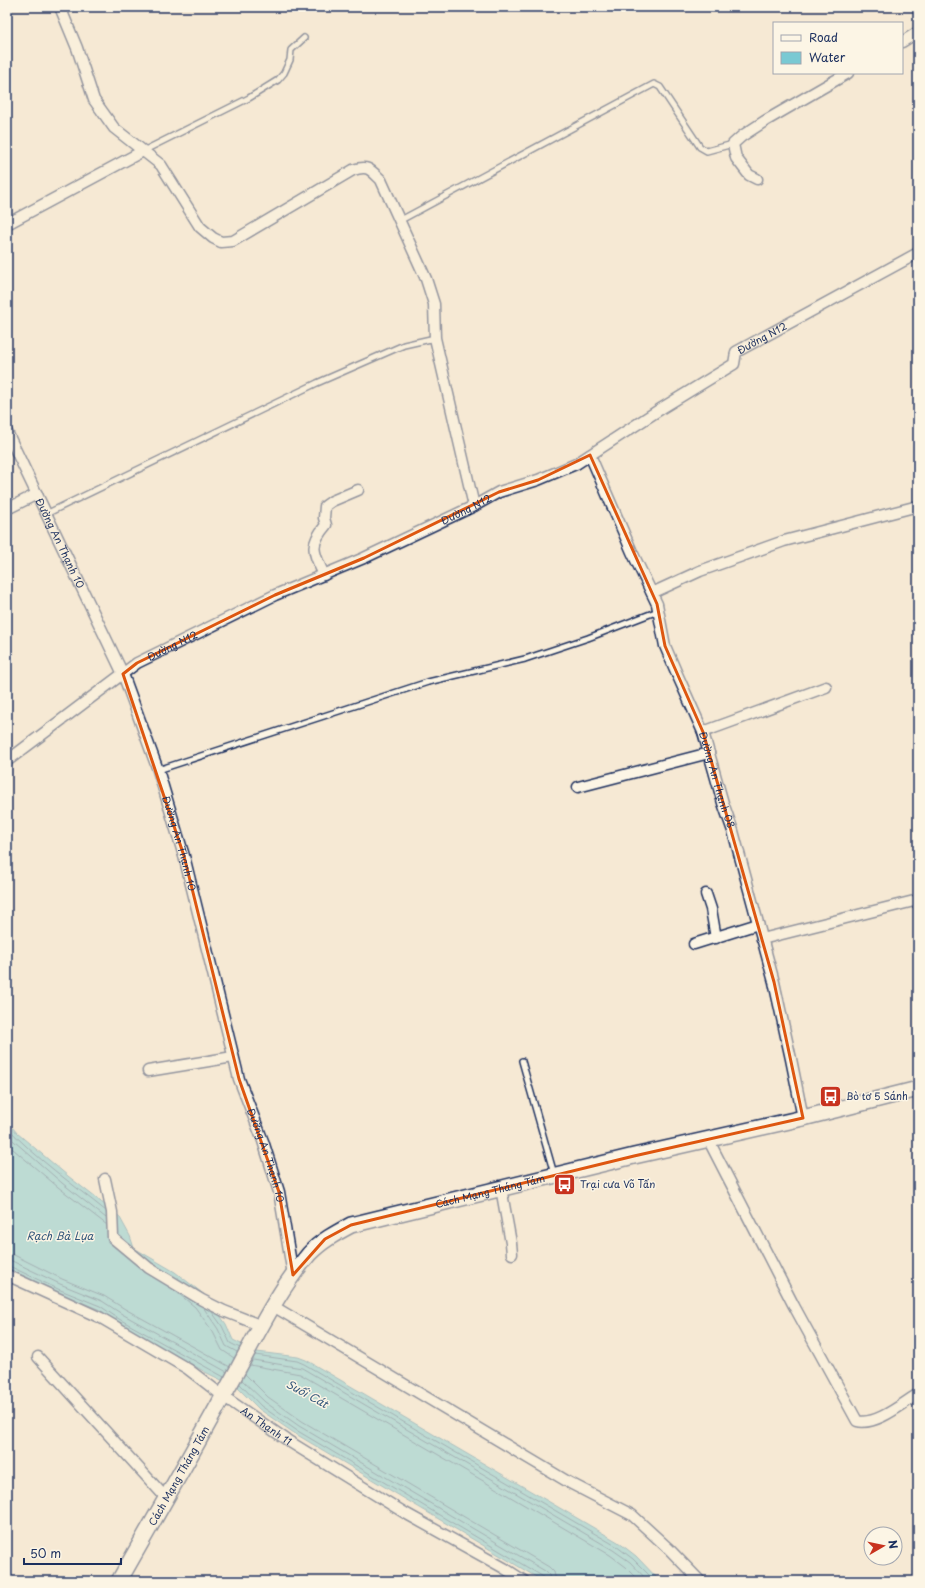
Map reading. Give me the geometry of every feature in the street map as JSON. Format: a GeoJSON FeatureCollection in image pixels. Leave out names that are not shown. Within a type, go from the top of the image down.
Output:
{"type":"FeatureCollection","features":[{"type":"Feature","properties":{"kind":"main road","name":"Cách Mạng Tháng Tám"},"geometry":{"type":"LineString","coordinates":[[119,1581],[273,1306],[293,1275],[310,1253],[325,1239],[351,1225],[554,1175],[803,1118],[918,1089]]}},
{"type":"Feature","properties":{"kind":"street"},"geometry":{"type":"LineString","coordinates":[[60,7],[77,48],[94,100],[114,128],[161,165],[200,227],[213,238],[221,242],[233,241],[353,170],[363,167],[370,169],[381,180],[426,279],[434,304],[435,338],[474,506]]}},
{"type":"Feature","properties":{"kind":"street"},"geometry":{"type":"LineString","coordinates":[[903,41],[918,32]]}},
{"type":"Feature","properties":{"kind":"street"},"geometry":{"type":"LineString","coordinates":[[757,179],[749,175],[736,158],[733,144],[742,136],[765,121],[846,74]]}},
{"type":"Feature","properties":{"kind":"street"},"geometry":{"type":"LineString","coordinates":[[7,224],[143,151]]}},
{"type":"Feature","properties":{"kind":"street","name":"Đường N12"},"geometry":{"type":"LineString","coordinates":[[7,761],[137,663],[275,595],[364,558],[474,506],[499,492],[538,480],[576,464],[662,408],[734,364],[736,352],[918,253]]}},
{"type":"Feature","properties":{"kind":"street","name":"Đường An Thạnh 10"},"geometry":{"type":"LineString","coordinates":[[7,432],[123,674],[158,770],[184,856],[239,1078],[263,1141],[279,1192],[293,1275]]}},
{"type":"Feature","properties":{"kind":"street","name":"Đường An Thạnh 08"},"geometry":{"type":"LineString","coordinates":[[590,455],[632,552],[657,604],[665,646],[676,674],[703,732],[708,753],[733,831],[762,939],[790,1051],[803,1118]]}},
{"type":"Feature","properties":{"kind":"street"},"geometry":{"type":"LineString","coordinates":[[324,575],[314,551],[314,544],[320,532],[326,525],[324,518],[325,506],[332,501],[358,490]]}},
{"type":"Feature","properties":{"kind":"street"},"geometry":{"type":"LineString","coordinates":[[7,508],[37,494]]}},
{"type":"Feature","properties":{"kind":"street"},"geometry":{"type":"LineString","coordinates":[[652,593],[700,571],[784,540],[918,506]]}},
{"type":"Feature","properties":{"kind":"street"},"geometry":{"type":"LineString","coordinates":[[703,732],[826,687]]}},
{"type":"Feature","properties":{"kind":"street"},"geometry":{"type":"LineString","coordinates":[[578,787],[708,753]]}},
{"type":"Feature","properties":{"kind":"street"},"geometry":{"type":"LineString","coordinates":[[706,894],[711,909],[716,938]]}},
{"type":"Feature","properties":{"kind":"street"},"geometry":{"type":"LineString","coordinates":[[762,939],[918,900]]}},
{"type":"Feature","properties":{"kind":"street"},"geometry":{"type":"LineString","coordinates":[[694,944],[758,924]]}},
{"type":"Feature","properties":{"kind":"street"},"geometry":{"type":"LineString","coordinates":[[148,1071],[233,1057]]}},
{"type":"Feature","properties":{"kind":"street"},"geometry":{"type":"LineString","coordinates":[[708,1139],[794,1306],[857,1421],[865,1423],[885,1415],[917,1396]]}},
{"type":"Feature","properties":{"kind":"street"},"geometry":{"type":"LineString","coordinates":[[105,1179],[112,1212],[113,1238],[149,1268],[202,1300],[224,1311],[262,1326]]}},
{"type":"Feature","properties":{"kind":"street"},"geometry":{"type":"LineString","coordinates":[[500,1188],[512,1254]]}},
{"type":"Feature","properties":{"kind":"street","name":"An Thạnh 11"},"geometry":{"type":"LineString","coordinates":[[7,1275],[101,1318],[188,1369],[225,1394],[290,1442],[405,1513],[524,1581]]}},
{"type":"Feature","properties":{"kind":"street"},"geometry":{"type":"LineString","coordinates":[[273,1306],[570,1483],[632,1515],[669,1549],[700,1581]]}},
{"type":"Feature","properties":{"kind":"street"},"geometry":{"type":"LineString","coordinates":[[38,1357],[166,1498]]}},
{"type":"Feature","properties":{"kind":"lane"},"geometry":{"type":"LineString","coordinates":[[143,151],[249,98],[278,80],[284,73],[290,60],[291,50],[304,38]]}},
{"type":"Feature","properties":{"kind":"lane"},"geometry":{"type":"LineString","coordinates":[[400,221],[654,84],[660,87],[700,147],[708,151],[733,144]]}},
{"type":"Feature","properties":{"kind":"lane"},"geometry":{"type":"LineString","coordinates":[[46,514],[317,383],[404,345],[435,338]]}},
{"type":"Feature","properties":{"kind":"lane"},"geometry":{"type":"LineString","coordinates":[[158,770],[428,682],[525,659],[588,638],[658,611]]}},
{"type":"Feature","properties":{"kind":"lane"},"geometry":{"type":"LineString","coordinates":[[522,1061],[554,1175]]}},
{"type":"Feature","properties":{"kind":"highlighted area"},"geometry":{"type":"Polygon","coordinates":[[[590,455],[657,604],[665,646],[703,732],[774,982],[803,1118],[634,1156],[351,1225],[325,1239],[293,1275],[279,1192],[239,1079],[184,856],[123,674],[137,663],[275,595],[364,558],[499,492],[538,480],[590,455]]]}},
{"type":"Feature","properties":{"kind":"water"},"geometry":{"type":"Polygon","coordinates":[[[7,1121],[17,1133],[119,1216],[130,1236],[134,1248],[175,1272],[206,1296],[226,1324],[233,1340],[257,1352],[298,1357],[306,1360],[618,1542],[636,1556],[660,1581],[543,1581],[294,1433],[259,1409],[238,1388],[207,1373],[117,1322],[98,1309],[56,1292],[7,1268],[7,1121]]]}},
{"type":"Feature","properties":{"kind":"place","name":"Bò tơ 5 Sánh"},"geometry":{"type":"Point","coordinates":[830,1096]}},
{"type":"Feature","properties":{"kind":"place","name":"Trại cưa Võ Tấn"},"geometry":{"type":"Point","coordinates":[564,1184]}},
{"type":"Feature","properties":{"kind":"water label","name":"Rạch Bà Lụa"},"geometry":{"type":"Point","coordinates":[60,1236]}},
{"type":"Feature","properties":{"kind":"water label","name":"Suối Cát"},"geometry":{"type":"Point","coordinates":[307,1394]}}]}
